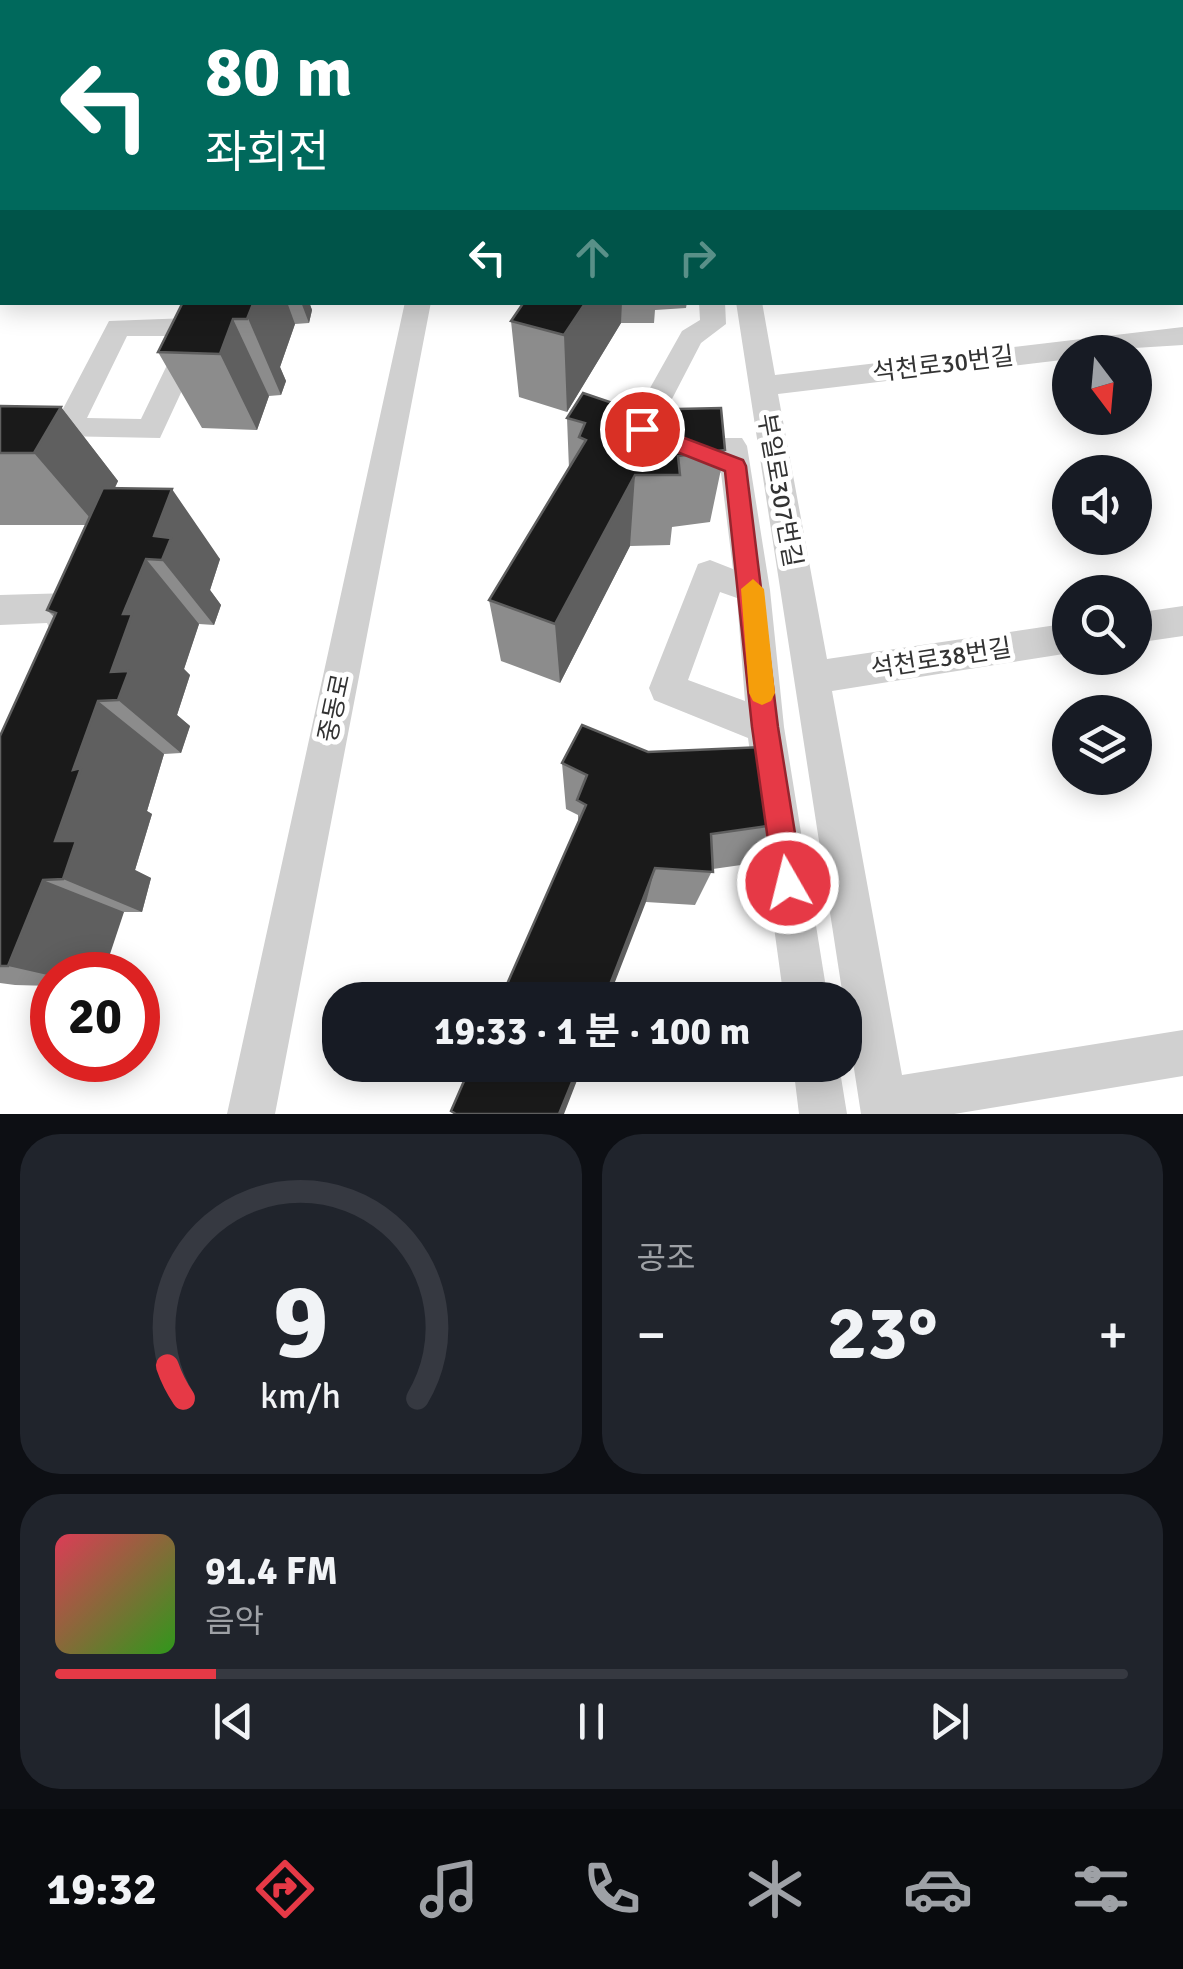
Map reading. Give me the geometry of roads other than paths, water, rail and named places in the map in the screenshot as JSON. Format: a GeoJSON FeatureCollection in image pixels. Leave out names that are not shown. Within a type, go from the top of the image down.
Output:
{"type":"FeatureCollection","features":[{"type":"Feature","properties":{"kind":"street","name":"중동로"},"geometry":{"type":"LineString","coordinates":[[250,1114],[417,305]]}},
{"type":"Feature","properties":{"kind":"street"},"geometry":{"type":"LineString","coordinates":[[712,305],[713,324],[691,337],[642,429],[734,454],[753,590],[765,727],[803,982]]}},
{"type":"Feature","properties":{"kind":"street","name":"부일로307번길"},"geometry":{"type":"LineString","coordinates":[[750,305],[884,1108]]}},
{"type":"Feature","properties":{"kind":"street"},"geometry":{"type":"LineString","coordinates":[[204,315],[150,430],[66,428],[118,328],[204,315]]}},
{"type":"Feature","properties":{"kind":"street","name":"석천로30번길"},"geometry":{"type":"LineString","coordinates":[[763,386],[1183,336]]}},
{"type":"Feature","properties":{"kind":"street"},"geometry":{"type":"LineString","coordinates":[[753,590],[710,574],[667,688],[765,727]]}},
{"type":"Feature","properties":{"kind":"street"},"geometry":{"type":"LineString","coordinates":[[0,610],[70,608],[47,662]]}},
{"type":"Feature","properties":{"kind":"street"},"geometry":{"type":"LineString","coordinates":[[1152,626],[1183,621]]}},
{"type":"Feature","properties":{"kind":"street","name":"석천로38번길"},"geometry":{"type":"LineString","coordinates":[[812,678],[1052,641]]}},
{"type":"Feature","properties":{"kind":"street"},"geometry":{"type":"LineString","coordinates":[[884,1108],[1183,1053]]}},
{"type":"Feature","properties":{"kind":"street"},"geometry":{"type":"LineString","coordinates":[[818,1082],[823,1114]]}}]}
